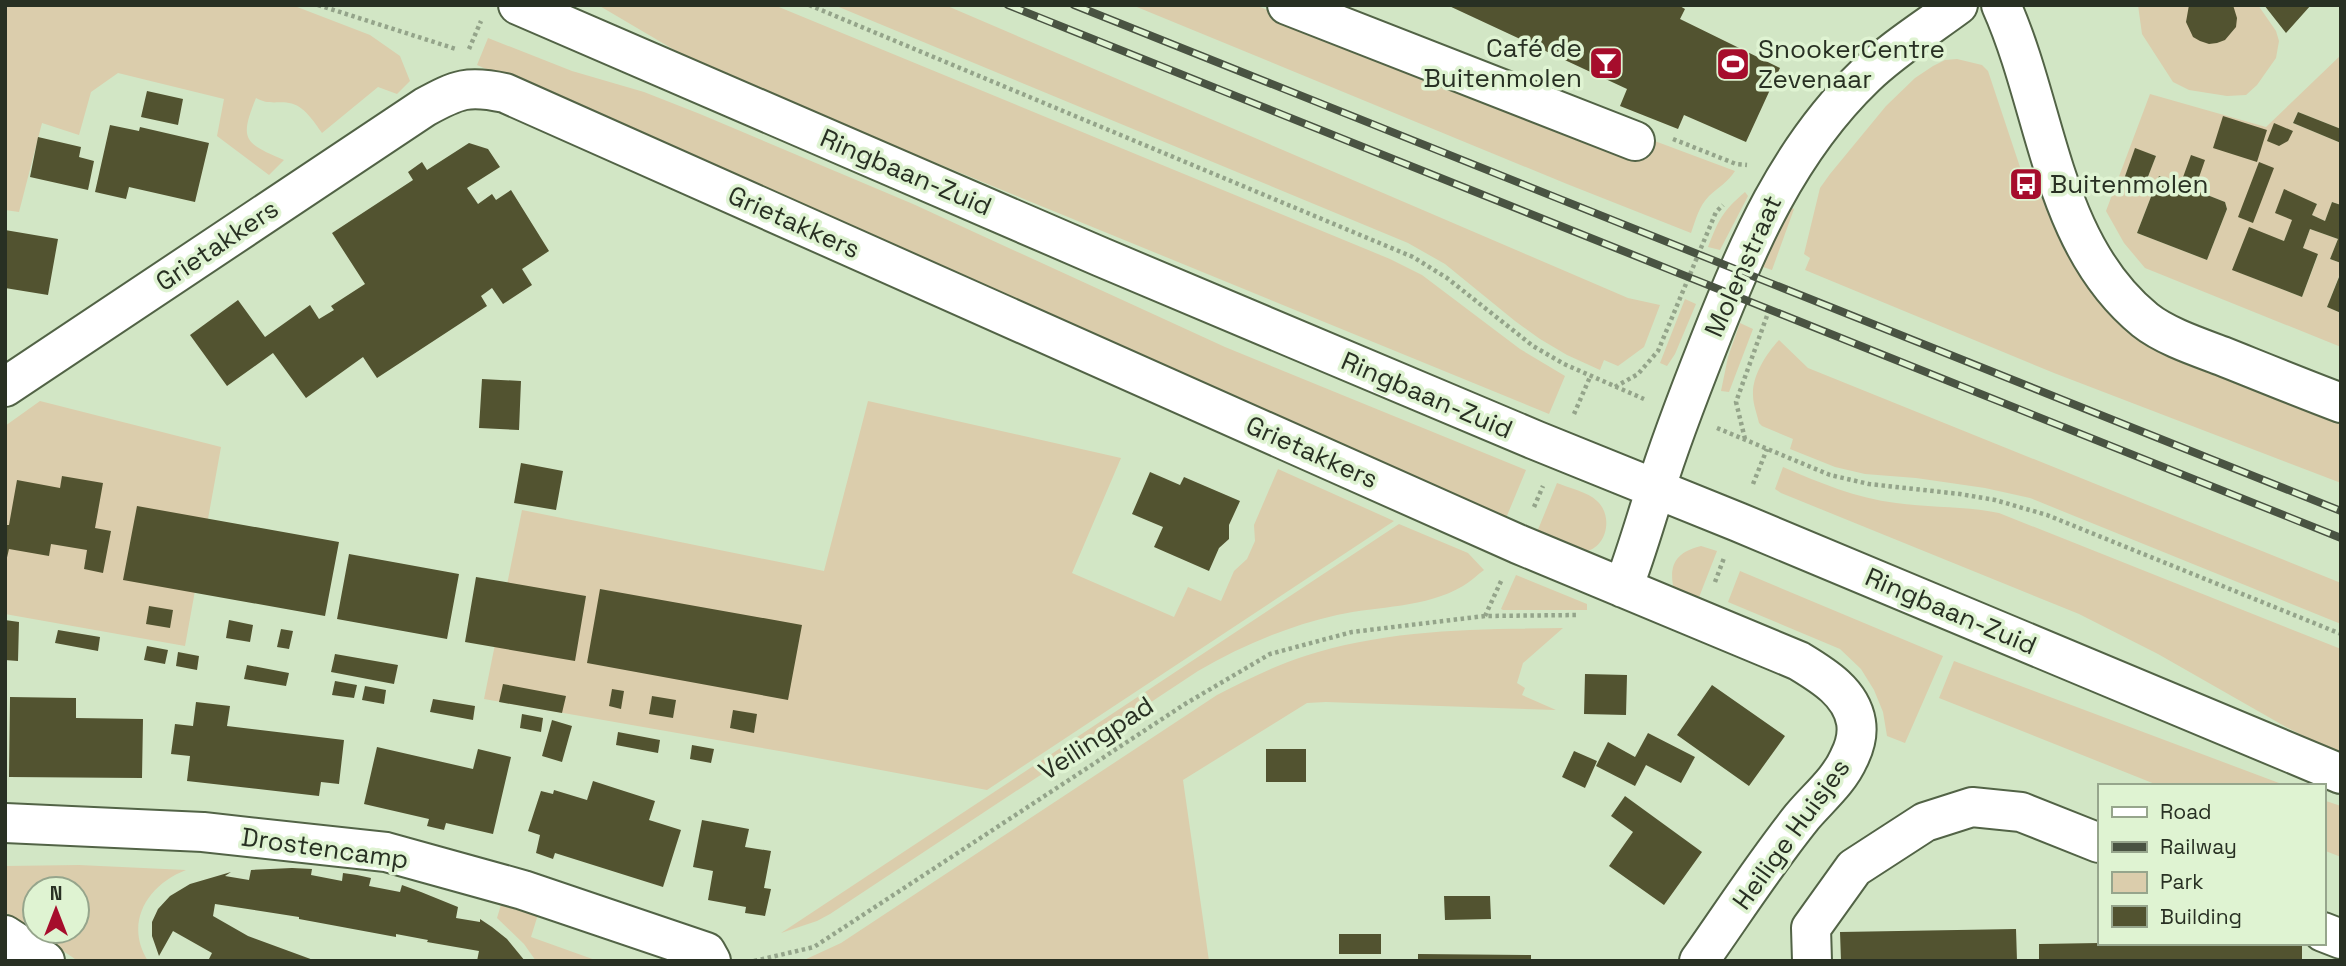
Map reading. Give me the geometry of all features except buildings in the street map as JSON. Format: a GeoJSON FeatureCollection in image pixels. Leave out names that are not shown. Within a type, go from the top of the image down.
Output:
{"type":"FeatureCollection","features":[{"type":"Feature","properties":{"kind":"street","name":"Ringbaan-Zuid"},"geometry":{"type":"LineString","coordinates":[[518,5],[1101,257],[2341,774]]}},
{"type":"Feature","properties":{"kind":"street"},"geometry":{"type":"LineString","coordinates":[[1287,5],[1635,141]]}},
{"type":"Feature","properties":{"kind":"street","name":"Molenstraat"},"geometry":{"type":"LineString","coordinates":[[1623,588],[1639,547],[1655,489],[1681,414],[1747,247],[1790,168],[1826,120],[1866,76],[1958,5]]}},
{"type":"Feature","properties":{"kind":"street"},"geometry":{"type":"LineString","coordinates":[[2001,5],[2008,19],[2069,215],[2094,261],[2118,293],[2147,321],[2186,342],[2341,404]]}},
{"type":"Feature","properties":{"kind":"street","name":"Grietakkers"},"geometry":{"type":"LineString","coordinates":[[5,387],[425,107],[462,89],[483,88],[505,93],[1480,527],[1623,588]]}},
{"type":"Feature","properties":{"kind":"street","name":"Heilige Huisjes"},"geometry":{"type":"LineString","coordinates":[[1623,588],[1799,661],[1823,676],[1847,698],[1856,721],[1855,739],[1848,760],[1802,818],[1699,961]]}},
{"type":"Feature","properties":{"kind":"street"},"geometry":{"type":"LineString","coordinates":[[1812,961],[1811,928],[1854,868],[1925,822],[1972,807],[2021,812],[2098,843]]}},
{"type":"Feature","properties":{"kind":"street","name":"Drostencamp"},"geometry":{"type":"LineString","coordinates":[[5,823],[203,832],[386,852],[523,890],[706,952],[711,961]]}},
{"type":"Feature","properties":{"kind":"street"},"geometry":{"type":"LineString","coordinates":[[5,935],[45,961]]}},
{"type":"Feature","properties":{"kind":"path"},"geometry":{"type":"LineString","coordinates":[[318,5],[467,53]]}},
{"type":"Feature","properties":{"kind":"path"},"geometry":{"type":"LineString","coordinates":[[809,5],[1413,257],[1447,278],[1533,346],[1564,364],[1615,387]]}},
{"type":"Feature","properties":{"kind":"path"},"geometry":{"type":"LineString","coordinates":[[1635,141],[1645,128],[1736,164],[1790,168]]}},
{"type":"Feature","properties":{"kind":"path"},"geometry":{"type":"LineString","coordinates":[[1745,439],[1830,475],[1869,484],[1995,500],[2047,515],[2341,634]]}},
{"type":"Feature","properties":{"kind":"path","name":"Veilingpad"},"geometry":{"type":"LineString","coordinates":[[754,961],[814,947],[1139,733],[1270,654],[1352,632],[1485,617]]}},
{"type":"Feature","properties":{"kind":"green space"},"geometry":{"type":"Polygon","coordinates":[[[5,5],[292,5],[370,35],[400,56],[410,81],[397,94],[378,87],[322,133],[308,115],[294,104],[256,98],[248,123],[249,138],[260,149],[284,160],[269,175],[217,136],[224,99],[118,73],[91,92],[79,135],[42,123],[19,212],[5,210],[5,5]]]}},
{"type":"Feature","properties":{"kind":"green space"},"geometry":{"type":"Polygon","coordinates":[[[598,5],[774,5],[1390,259],[1422,275],[1520,349],[1565,376],[1549,414],[807,110],[688,58],[598,5]]]}},
{"type":"Feature","properties":{"kind":"green space"},"geometry":{"type":"Polygon","coordinates":[[[834,5],[945,5],[1628,298],[1660,305],[1644,347],[1618,366],[1604,360],[1600,370],[1540,339],[1445,264],[1408,243],[834,5]]]}},
{"type":"Feature","properties":{"kind":"green space"},"geometry":{"type":"Polygon","coordinates":[[[1132,5],[1255,5],[1350,43],[1644,137],[1735,171],[1706,200],[1691,233],[1132,5]]]}},
{"type":"Feature","properties":{"kind":"green space"},"geometry":{"type":"Polygon","coordinates":[[[2138,5],[2258,5],[2276,31],[2279,41],[2276,58],[2257,85],[2246,95],[2227,96],[2189,90],[2173,82],[2142,34],[2138,5]]]}},
{"type":"Feature","properties":{"kind":"green space"},"geometry":{"type":"Polygon","coordinates":[[[488,38],[572,71],[644,92],[700,114],[913,204],[1225,347],[1526,470],[1504,523],[477,65],[488,38]]]}},
{"type":"Feature","properties":{"kind":"green space"},"geometry":{"type":"Polygon","coordinates":[[[2341,55],[2341,129],[2298,112],[2293,123],[2341,143],[2341,205],[2332,202],[2325,221],[2312,215],[2317,204],[2301,198],[2284,241],[2249,228],[2233,270],[2302,297],[2318,255],[2303,248],[2310,229],[2338,239],[2330,259],[2341,263],[2341,271],[2327,307],[2341,313],[2341,347],[2145,268],[2124,243],[2106,211],[2150,94],[2266,127],[2341,55]],[[2135,149],[2124,179],[2144,187],[2156,156],[2135,149]],[[2159,176],[2137,233],[2207,260],[2227,209],[2225,202],[2159,176]]]}},
{"type":"Feature","properties":{"kind":"green space"},"geometry":{"type":"Polygon","coordinates":[[[1957,59],[1982,65],[1988,71],[2031,200],[2042,198],[2064,249],[2079,275],[2104,306],[2175,358],[2341,423],[2341,483],[2054,373],[1805,270],[1810,258],[1804,254],[1820,188],[1830,174],[1886,106],[1915,78],[1945,60],[1957,59]]]}},
{"type":"Feature","properties":{"kind":"green space"},"geometry":{"type":"Polygon","coordinates":[[[1745,192],[1748,196],[1720,250],[1708,247],[1722,216],[1745,192]]]}},
{"type":"Feature","properties":{"kind":"green space"},"geometry":{"type":"Polygon","coordinates":[[[1788,206],[1794,209],[1772,270],[1763,267],[1788,206]]]}},
{"type":"Feature","properties":{"kind":"green space"},"geometry":{"type":"Polygon","coordinates":[[[1685,299],[1696,304],[1675,354],[1667,366],[1660,363],[1685,299]]]}},
{"type":"Feature","properties":{"kind":"green space"},"geometry":{"type":"Polygon","coordinates":[[[1740,323],[1753,329],[1729,392],[1721,391],[1728,357],[1740,323]]]}},
{"type":"Feature","properties":{"kind":"green space"},"geometry":{"type":"Polygon","coordinates":[[[1779,340],[1808,368],[2341,583],[2341,624],[2030,498],[1985,488],[1865,474],[1835,467],[1790,449],[1793,439],[1759,423],[1753,398],[1757,373],[1779,340]]]}},
{"type":"Feature","properties":{"kind":"green space"},"geometry":{"type":"Polygon","coordinates":[[[40,401],[221,447],[185,646],[5,614],[5,426],[40,401]]]}},
{"type":"Feature","properties":{"kind":"green space"},"geometry":{"type":"Polygon","coordinates":[[[868,401],[1121,458],[1072,573],[1174,617],[1188,587],[1221,601],[1234,571],[1247,559],[1255,541],[1254,525],[1278,469],[1394,521],[987,790],[484,699],[522,510],[824,571],[868,401]]]}},
{"type":"Feature","properties":{"kind":"green space"},"geometry":{"type":"Polygon","coordinates":[[[1783,467],[1838,489],[1881,501],[1999,513],[2341,649],[2341,755],[2158,654],[2079,614],[1781,493],[1775,489],[1783,467]]]}},
{"type":"Feature","properties":{"kind":"green space"},"geometry":{"type":"Polygon","coordinates":[[[1557,483],[1589,495],[1602,507],[1605,531],[1602,539],[1591,550],[1572,551],[1535,537],[1557,483]]]}},
{"type":"Feature","properties":{"kind":"green space"},"geometry":{"type":"Polygon","coordinates":[[[1399,524],[1468,553],[1484,570],[1463,586],[1433,599],[1319,620],[1283,631],[1231,653],[1198,671],[830,914],[781,933],[1399,524]]]}},
{"type":"Feature","properties":{"kind":"green space"},"geometry":{"type":"Polygon","coordinates":[[[1701,546],[1717,551],[1696,605],[1674,590],[1672,573],[1680,556],[1701,546]]]}},
{"type":"Feature","properties":{"kind":"green space"},"geometry":{"type":"Polygon","coordinates":[[[1740,571],[1943,656],[1905,743],[1887,736],[1883,712],[1874,690],[1861,669],[1840,649],[1728,602],[1740,571]]]}},
{"type":"Feature","properties":{"kind":"green space"},"geometry":{"type":"Polygon","coordinates":[[[1516,575],[1587,604],[1587,610],[1503,610],[1501,609],[1516,575]]]}},
{"type":"Feature","properties":{"kind":"green space"},"geometry":{"type":"Polygon","coordinates":[[[1563,628],[1523,663],[1517,683],[1525,688],[1522,695],[1556,710],[1307,703],[1183,780],[1209,961],[802,961],[841,943],[1217,695],[1271,669],[1305,656],[1368,640],[1432,632],[1563,628]]]}},
{"type":"Feature","properties":{"kind":"green space"},"geometry":{"type":"Polygon","coordinates":[[[1954,661],[2282,784],[2155,784],[1939,698],[1954,661]]]}},
{"type":"Feature","properties":{"kind":"green space"},"geometry":{"type":"Polygon","coordinates":[[[2325,801],[2341,806],[2341,857],[2325,851],[2325,801]]]}},
{"type":"Feature","properties":{"kind":"green space"},"geometry":{"type":"Polygon","coordinates":[[[79,865],[186,870],[160,885],[143,907],[138,933],[148,961],[78,961],[54,945],[91,945],[91,875],[21,875],[21,923],[5,912],[5,866],[79,865]]]}},
{"type":"Feature","properties":{"kind":"green space"},"geometry":{"type":"Polygon","coordinates":[[[503,898],[540,908],[531,937],[598,961],[536,961],[524,944],[497,918],[503,898]]]}},
{"type":"Feature","properties":{"kind":"railway"},"geometry":{"type":"LineString","coordinates":[[1008,5],[2341,538]]}},
{"type":"Feature","properties":{"kind":"railway"},"geometry":{"type":"LineString","coordinates":[[1074,5],[2341,511]]}},
{"type":"Feature","properties":{"kind":"place","name":"Café de Buitenmolen"},"geometry":{"type":"Point","coordinates":[1606,63]}},
{"type":"Feature","properties":{"kind":"place","name":"SnookerCentre Zevenaar"},"geometry":{"type":"Point","coordinates":[1733,64]}},
{"type":"Feature","properties":{"kind":"place","name":"Buitenmolen"},"geometry":{"type":"Point","coordinates":[2026,184]}}]}
